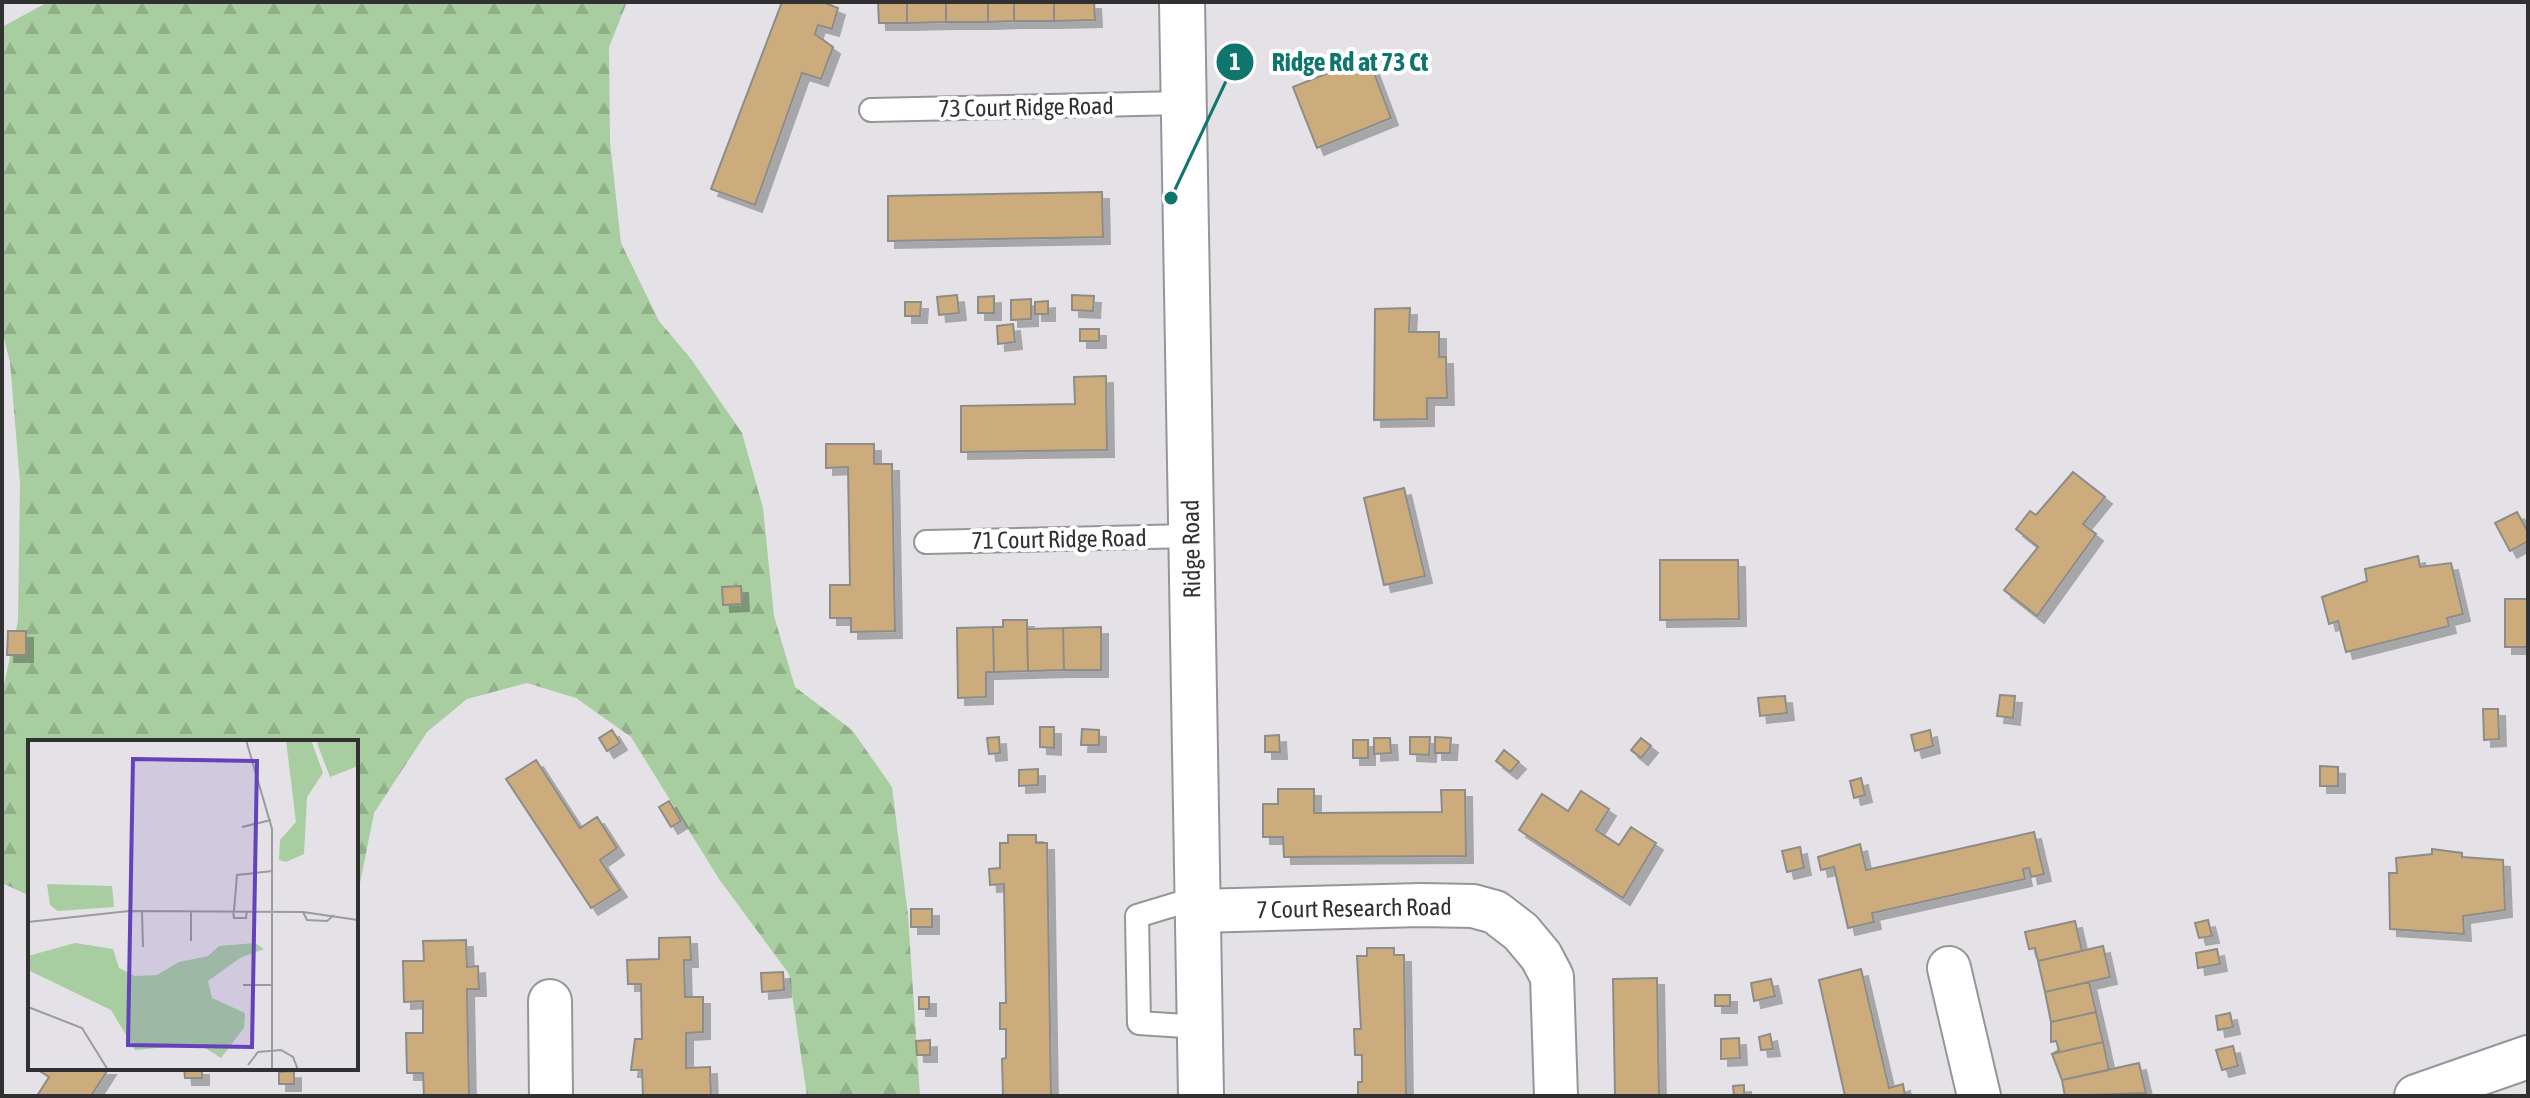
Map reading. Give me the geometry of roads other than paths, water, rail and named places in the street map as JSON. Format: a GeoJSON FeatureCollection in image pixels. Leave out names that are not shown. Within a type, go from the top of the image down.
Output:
{"type":"FeatureCollection","features":[{"type":"Feature","properties":{"kind":"street","name":"Ridge Road"},"geometry":{"type":"LineString","coordinates":[[1182,2],[1201,1096]]}},
{"type":"Feature","properties":{"kind":"street","name":"7 Court Research Road"},"geometry":{"type":"LineString","coordinates":[[1198,907],[1421,905],[1473,906],[1495,912],[1521,932],[1541,956],[1552,977],[1556,1096]]}},
{"type":"Feature","properties":{"kind":"street"},"geometry":{"type":"LineString","coordinates":[[1949,968],[1979,1096]]}},
{"type":"Feature","properties":{"kind":"street"},"geometry":{"type":"LineString","coordinates":[[550,1001],[551,1096]]}},
{"type":"Feature","properties":{"kind":"street"},"geometry":{"type":"LineString","coordinates":[[2416,1096],[2528,1057]]}},
{"type":"Feature","properties":{"kind":"lane","name":"73 Court Ridge Road"},"geometry":{"type":"LineString","coordinates":[[871,110],[1182,103]]}},
{"type":"Feature","properties":{"kind":"lane","name":"71 Court Ridge Road"},"geometry":{"type":"LineString","coordinates":[[926,542],[1191,536]]}},
{"type":"Feature","properties":{"kind":"lane"},"geometry":{"type":"LineString","coordinates":[[1198,907],[1137,916],[1138,1008],[1139,1023],[1200,1027]]}},
{"type":"Feature","properties":{"kind":"place","name":"Ridge Rd at 73 Ct"},"geometry":{"type":"Point","coordinates":[1171,198]}}]}
